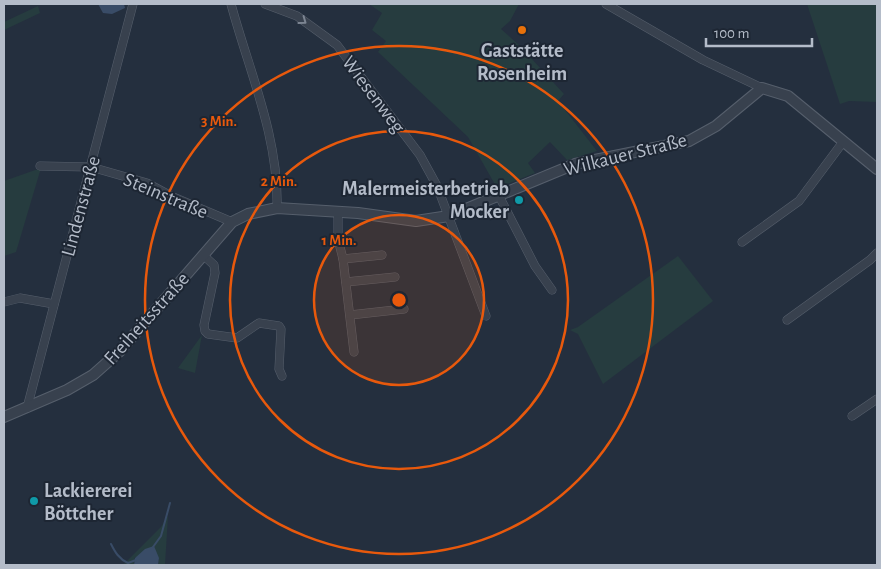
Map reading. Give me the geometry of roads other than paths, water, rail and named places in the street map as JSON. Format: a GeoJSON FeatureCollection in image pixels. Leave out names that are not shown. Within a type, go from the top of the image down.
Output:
{"type":"FeatureCollection","features":[{"type":"Feature","properties":{"kind":"street","name":"Lindenstraße"},"geometry":{"type":"LineString","coordinates":[[27,408],[133,4]]}},
{"type":"Feature","properties":{"kind":"street"},"geometry":{"type":"LineString","coordinates":[[231,4],[261,101],[271,143],[278,179],[277,208]]}},
{"type":"Feature","properties":{"kind":"street","name":"Wiesenweg"},"geometry":{"type":"LineString","coordinates":[[266,4],[297,16],[337,45],[420,155],[437,186],[486,316]]}},
{"type":"Feature","properties":{"kind":"street"},"geometry":{"type":"LineString","coordinates":[[606,4],[703,60],[762,88],[788,96],[877,169]]}},
{"type":"Feature","properties":{"kind":"street","name":"Wilkauer Straße"},"geometry":{"type":"LineString","coordinates":[[277,208],[416,221],[449,216],[498,194],[582,162],[689,140],[716,126],[762,88]]}},
{"type":"Feature","properties":{"kind":"street"},"geometry":{"type":"LineString","coordinates":[[742,242],[798,201],[843,142]]}},
{"type":"Feature","properties":{"kind":"street","name":"Steinstraße"},"geometry":{"type":"LineString","coordinates":[[40,166],[91,167],[147,183],[173,198],[232,222]]}},
{"type":"Feature","properties":{"kind":"street"},"geometry":{"type":"LineString","coordinates":[[498,194],[535,266],[552,290]]}},
{"type":"Feature","properties":{"kind":"street","name":"Freiheitsstraße"},"geometry":{"type":"LineString","coordinates":[[4,417],[67,390],[93,375],[120,351],[232,222],[248,214],[277,208]]}},
{"type":"Feature","properties":{"kind":"street"},"geometry":{"type":"LineString","coordinates":[[338,213],[338,239],[343,259],[354,352]]}},
{"type":"Feature","properties":{"kind":"street"},"geometry":{"type":"LineString","coordinates":[[787,320],[877,253]]}},
{"type":"Feature","properties":{"kind":"street"},"geometry":{"type":"LineString","coordinates":[[203,255],[214,265],[215,273],[204,326],[205,331],[208,334],[237,338],[259,323],[279,326],[281,329],[279,369],[282,376]]}},
{"type":"Feature","properties":{"kind":"street"},"geometry":{"type":"LineString","coordinates":[[343,259],[382,255]]}},
{"type":"Feature","properties":{"kind":"street"},"geometry":{"type":"LineString","coordinates":[[346,282],[394,277]]}},
{"type":"Feature","properties":{"kind":"street"},"geometry":{"type":"LineString","coordinates":[[4,302],[20,298],[54,304]]}},
{"type":"Feature","properties":{"kind":"street"},"geometry":{"type":"LineString","coordinates":[[350,315],[404,309]]}},
{"type":"Feature","properties":{"kind":"street"},"geometry":{"type":"LineString","coordinates":[[852,416],[877,399]]}},
{"type":"Feature","properties":{"kind":"water"},"geometry":{"type":"Polygon","coordinates":[[[98,4],[124,4],[125,8],[112,14],[103,13],[98,4]]]}},
{"type":"Feature","properties":{"kind":"water"},"geometry":{"type":"Polygon","coordinates":[[[154,546],[159,558],[158,565],[134,565],[135,558],[145,549],[154,546]]]}},
{"type":"Feature","properties":{"kind":"waterway"},"geometry":{"type":"LineString","coordinates":[[153,547],[161,536],[170,503]]}},
{"type":"Feature","properties":{"kind":"waterway"},"geometry":{"type":"LineString","coordinates":[[111,544],[118,555],[128,563],[136,560]]}},
{"type":"Feature","properties":{"kind":"place","name":"Gaststätte Rosenheim"},"geometry":{"type":"Point","coordinates":[522,30]}},
{"type":"Feature","properties":{"kind":"place","name":"Malermeisterbetrieb Mocker"},"geometry":{"type":"Point","coordinates":[519,200]}},
{"type":"Feature","properties":{"kind":"place","name":"Lackiererei Böttcher"},"geometry":{"type":"Point","coordinates":[34,501]}}]}
